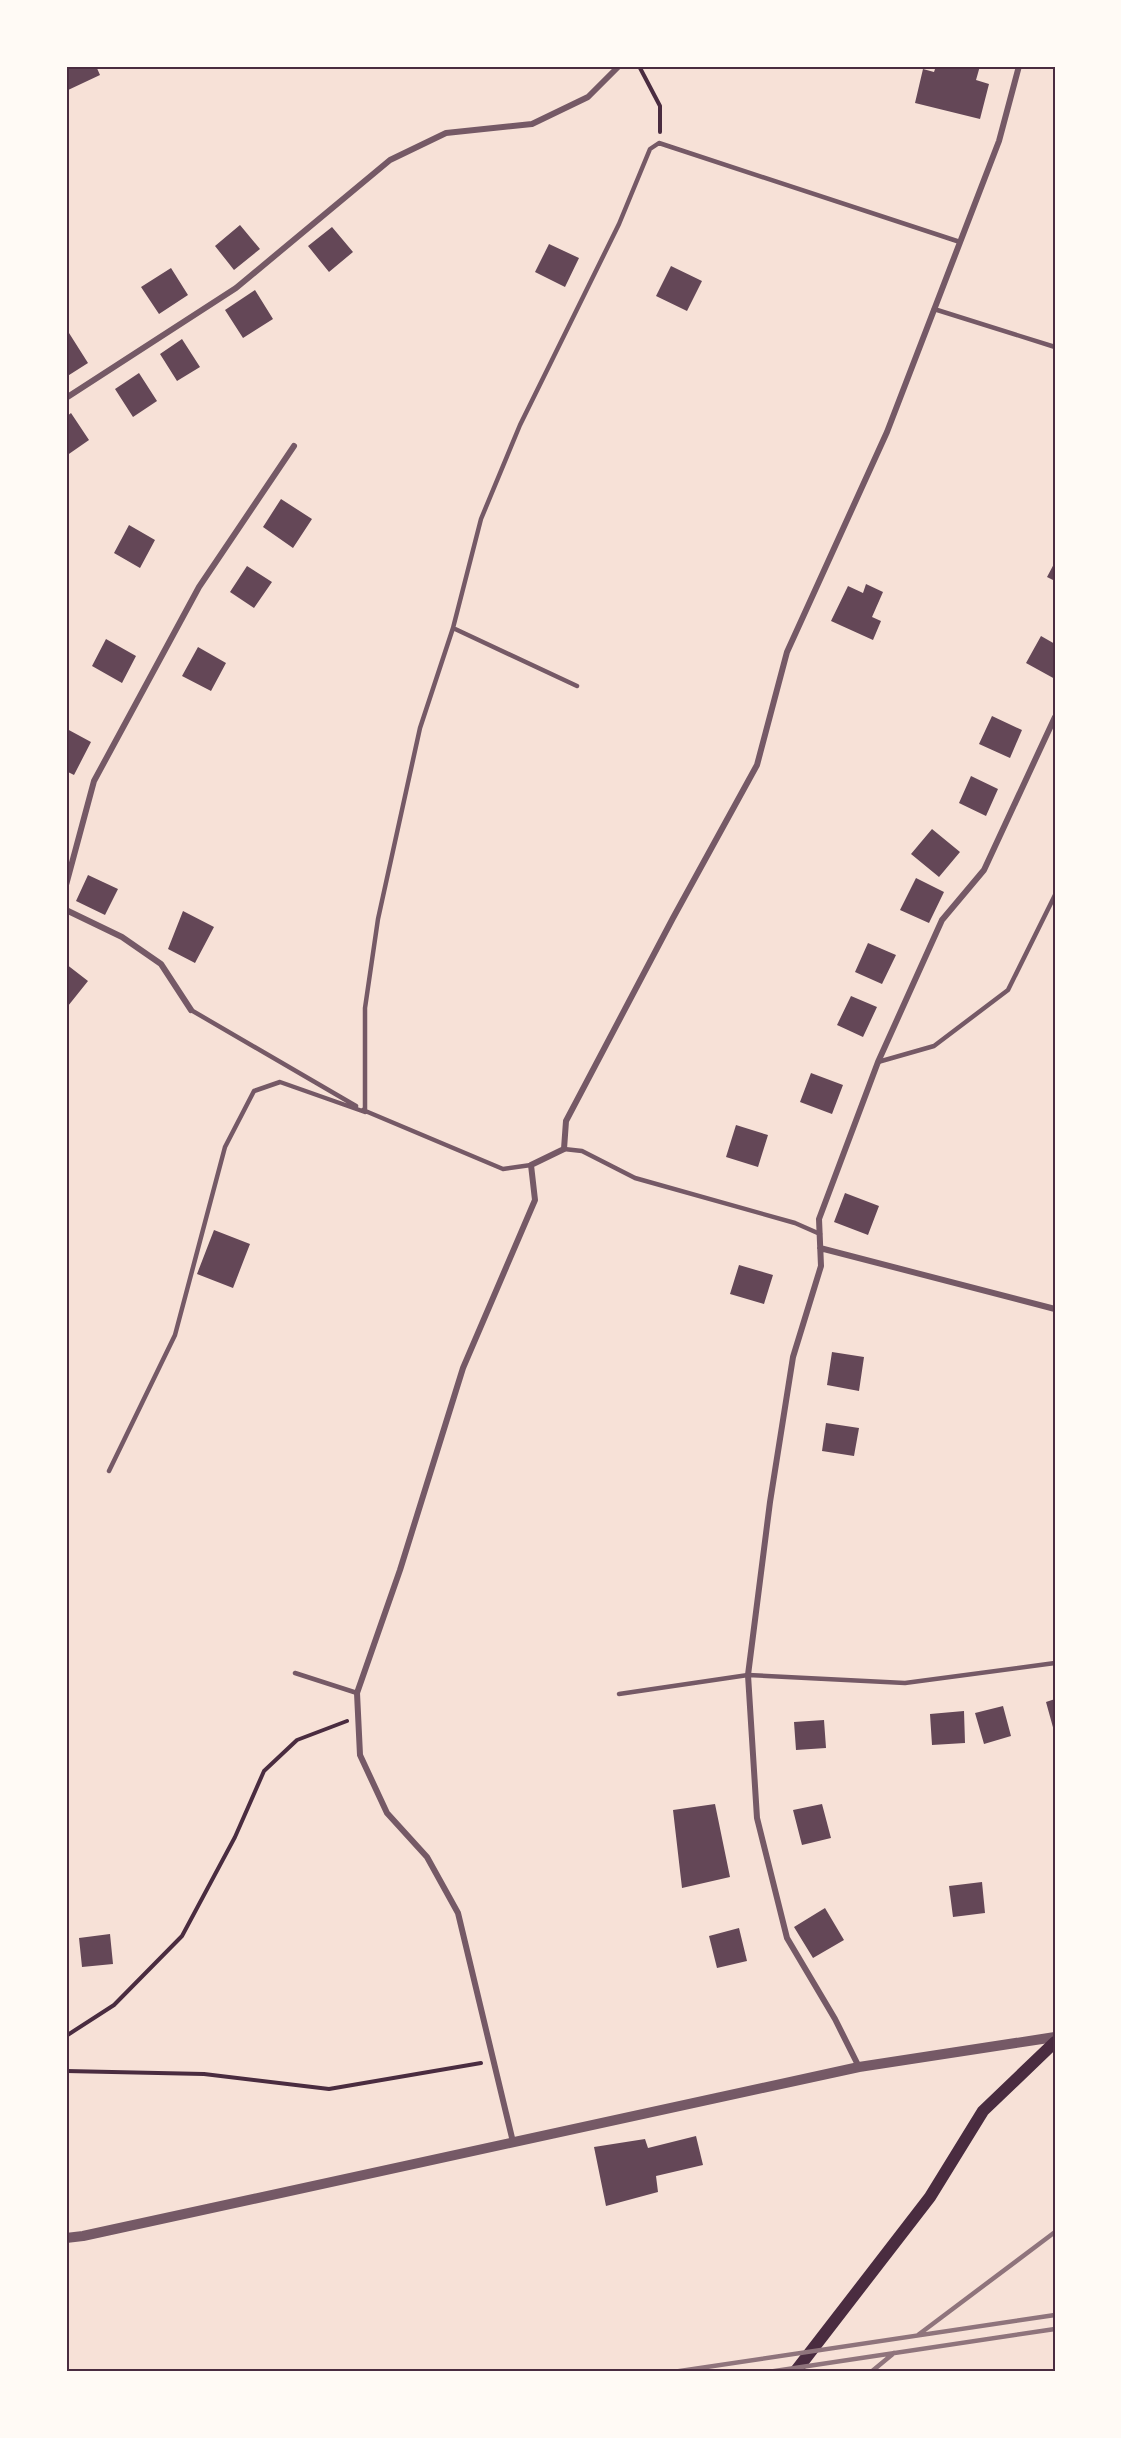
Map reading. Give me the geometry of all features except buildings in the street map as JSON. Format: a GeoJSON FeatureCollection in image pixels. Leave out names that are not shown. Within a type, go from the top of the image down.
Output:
{"type":"FeatureCollection","features":[{"type":"Feature","properties":{"kind":"main road"},"geometry":{"type":"LineString","coordinates":[[795,2372],[930,2197],[983,2111],[1055,2042]]}},
{"type":"Feature","properties":{"kind":"street"},"geometry":{"type":"LineString","coordinates":[[66,398],[236,288],[390,160],[446,133],[532,124],[588,97],[619,66]]}},
{"type":"Feature","properties":{"kind":"street"},"geometry":{"type":"LineString","coordinates":[[513,2142],[458,1913],[427,1857],[387,1813],[360,1755],[357,1693],[400,1570],[463,1368],[535,1200],[531,1166],[564,1149],[566,1121],[757,765],[787,652],[887,432],[999,141],[1018,66]]}},
{"type":"Feature","properties":{"kind":"street"},"geometry":{"type":"LineString","coordinates":[[66,885],[94,781],[199,588],[294,446]]}},
{"type":"Feature","properties":{"kind":"street"},"geometry":{"type":"LineString","coordinates":[[859,2067],[836,2019],[787,1938],[757,1818],[748,1675],[770,1502],[793,1357],[821,1266],[819,1220],[878,1062],[942,920],[984,870],[1055,717]]}},
{"type":"Feature","properties":{"kind":"street"},"geometry":{"type":"LineString","coordinates":[[66,910],[122,937],[161,964],[191,1010]]}},
{"type":"Feature","properties":{"kind":"street"},"geometry":{"type":"LineString","coordinates":[[820,1248],[1055,1309]]}},
{"type":"Feature","properties":{"kind":"street"},"geometry":{"type":"LineString","coordinates":[[66,2238],[859,2067],[1055,2037]]}},
{"type":"Feature","properties":{"kind":"lane"},"geometry":{"type":"LineString","coordinates":[[365,1112],[365,1008],[378,919],[420,729],[453,628],[481,519],[520,425],[619,224],[650,149],[659,143],[960,243]]}},
{"type":"Feature","properties":{"kind":"lane"},"geometry":{"type":"LineString","coordinates":[[934,309],[1055,347]]}},
{"type":"Feature","properties":{"kind":"lane"},"geometry":{"type":"LineString","coordinates":[[453,628],[577,686]]}},
{"type":"Feature","properties":{"kind":"lane"},"geometry":{"type":"LineString","coordinates":[[878,1062],[934,1046],[1008,990],[1055,896]]}},
{"type":"Feature","properties":{"kind":"lane"},"geometry":{"type":"LineString","coordinates":[[191,1010],[365,1112]]}},
{"type":"Feature","properties":{"kind":"lane"},"geometry":{"type":"LineString","coordinates":[[109,1471],[175,1335],[225,1147],[254,1091],[280,1082],[365,1112],[503,1169],[531,1166]]}},
{"type":"Feature","properties":{"kind":"lane"},"geometry":{"type":"LineString","coordinates":[[564,1149],[582,1151],[635,1178],[795,1223],[820,1234]]}},
{"type":"Feature","properties":{"kind":"lane"},"geometry":{"type":"LineString","coordinates":[[619,1694],[748,1675],[905,1683],[1055,1663]]}},
{"type":"Feature","properties":{"kind":"lane"},"geometry":{"type":"LineString","coordinates":[[295,1673],[357,1693]]}},
{"type":"Feature","properties":{"kind":"path"},"geometry":{"type":"LineString","coordinates":[[639,66],[660,106],[659,143]]}},
{"type":"Feature","properties":{"kind":"path"},"geometry":{"type":"LineString","coordinates":[[66,2036],[114,2005],[182,1936],[235,1837],[264,1771],[297,1740],[358,1717]]}},
{"type":"Feature","properties":{"kind":"path"},"geometry":{"type":"LineString","coordinates":[[66,2071],[204,2074],[329,2088],[494,2061]]}},
{"type":"Feature","properties":{"kind":"railway"},"geometry":{"type":"LineString","coordinates":[[918,2335],[1055,2232]]}},
{"type":"Feature","properties":{"kind":"railway"},"geometry":{"type":"LineString","coordinates":[[673,2372],[1055,2315]]}},
{"type":"Feature","properties":{"kind":"railway"},"geometry":{"type":"LineString","coordinates":[[768,2372],[1055,2329]]}},
{"type":"Feature","properties":{"kind":"railway"},"geometry":{"type":"LineString","coordinates":[[871,2372],[894,2353]]}}]}
